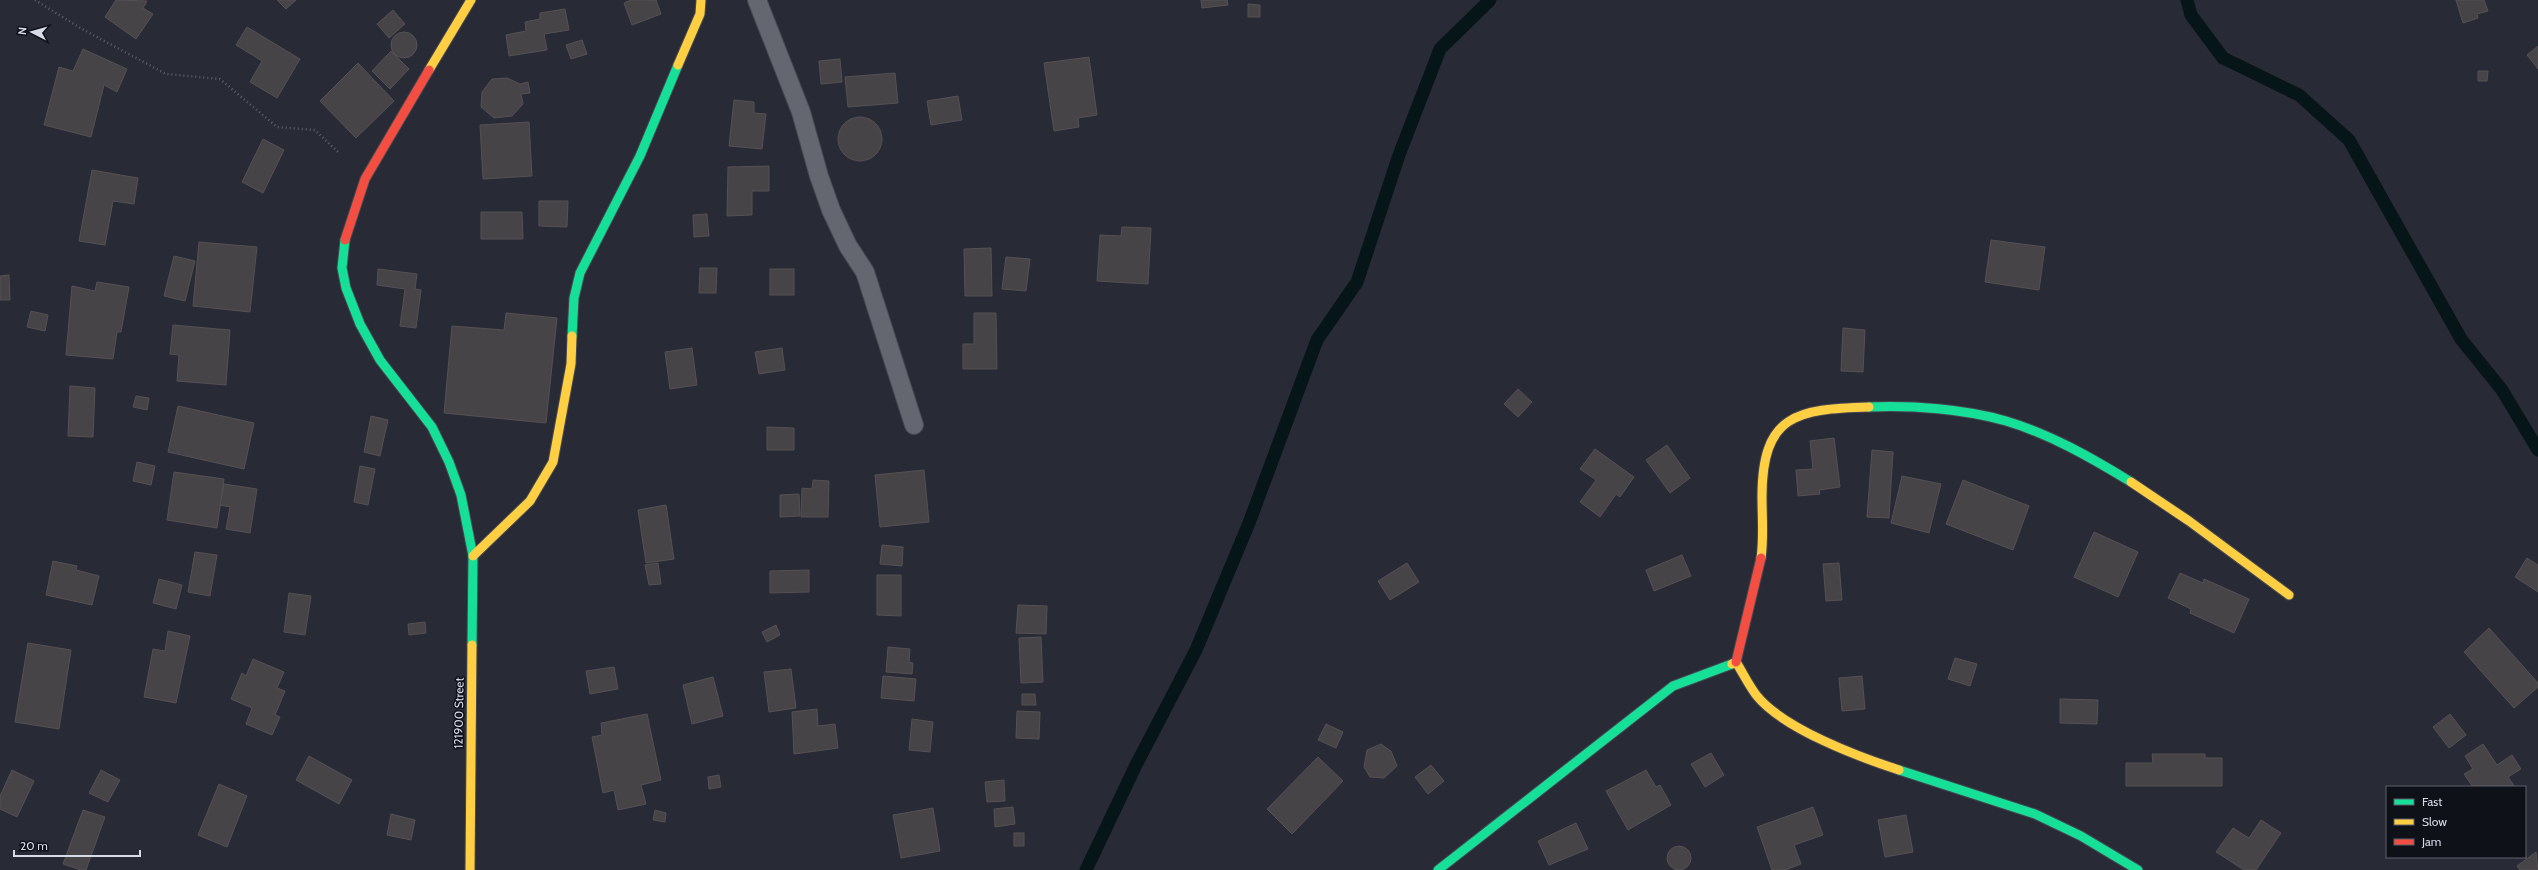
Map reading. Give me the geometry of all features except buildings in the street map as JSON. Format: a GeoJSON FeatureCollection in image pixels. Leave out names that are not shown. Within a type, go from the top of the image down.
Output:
{"type":"FeatureCollection","features":[{"type":"Feature","properties":{"kind":"street","name":"121900 Street"},"geometry":{"type":"LineString","coordinates":[[470,870],[473,556],[461,495],[449,462],[429,422],[380,360],[360,324],[346,288],[342,268],[342,252],[365,179],[471,0]]}},
{"type":"Feature","properties":{"kind":"street"},"geometry":{"type":"LineString","coordinates":[[473,556],[530,501],[553,462],[571,364],[574,298],[580,273],[640,156],[700,14],[701,0]]}},
{"type":"Feature","properties":{"kind":"street"},"geometry":{"type":"LineString","coordinates":[[2138,870],[2081,836],[2035,814],[1869,760],[1819,738],[1774,712],[1756,696],[1736,662],[1741,634],[1752,606],[1762,551],[1763,477],[1768,449],[1777,431],[1790,417],[1829,409],[1884,406],[1946,410],[2005,420],[2050,438],[2154,497],[2216,539],[2289,595]]}},
{"type":"Feature","properties":{"kind":"street"},"geometry":{"type":"LineString","coordinates":[[1438,870],[1674,686],[1736,662]]}},
{"type":"Feature","properties":{"kind":"lane"},"geometry":{"type":"LineString","coordinates":[[757,0],[801,112],[819,176],[831,210],[848,246],[865,272],[914,425]]}},
{"type":"Feature","properties":{"kind":"path"},"geometry":{"type":"LineString","coordinates":[[35,0],[82,29],[166,74],[220,79],[277,127],[315,130],[365,179]]}},
{"type":"Feature","properties":{"kind":"waterway"},"geometry":{"type":"LineString","coordinates":[[1086,870],[1136,765],[1196,650],[1249,523],[1317,340],[1357,282],[1399,155],[1440,49],[1490,0]]}},
{"type":"Feature","properties":{"kind":"waterway"},"geometry":{"type":"LineString","coordinates":[[2187,0],[2191,15],[2223,58],[2299,95],[2349,140],[2461,339],[2502,390],[2538,450]]}},
{"type":"Feature","properties":{"kind":"traffic: fast"},"geometry":{"type":"LineString","coordinates":[[572,336],[574,298],[580,273],[640,156],[678,65]]}},
{"type":"Feature","properties":{"kind":"traffic: fast"},"geometry":{"type":"LineString","coordinates":[[345,240],[342,268],[346,288],[360,324],[380,360],[432,427],[449,462],[461,495],[473,556],[472,645]]}},
{"type":"Feature","properties":{"kind":"traffic: fast"},"geometry":{"type":"LineString","coordinates":[[1869,407],[1920,407],[1973,413],[2006,421],[2022,426],[2070,447],[2131,482]]}},
{"type":"Feature","properties":{"kind":"traffic: fast"},"geometry":{"type":"LineString","coordinates":[[1438,870],[1673,686],[1732,664]]}},
{"type":"Feature","properties":{"kind":"traffic: fast"},"geometry":{"type":"LineString","coordinates":[[1899,770],[2035,814],[2081,836],[2138,870]]}},
{"type":"Feature","properties":{"kind":"traffic: slow"},"geometry":{"type":"LineString","coordinates":[[429,70],[471,0]]}},
{"type":"Feature","properties":{"kind":"traffic: slow"},"geometry":{"type":"LineString","coordinates":[[678,65],[700,14],[701,0]]}},
{"type":"Feature","properties":{"kind":"traffic: slow"},"geometry":{"type":"LineString","coordinates":[[473,556],[530,501],[553,462],[571,364],[572,336]]}},
{"type":"Feature","properties":{"kind":"traffic: slow"},"geometry":{"type":"LineString","coordinates":[[1761,558],[1764,469],[1769,448],[1777,433],[1788,422],[1804,414],[1822,410],[1869,407]]}},
{"type":"Feature","properties":{"kind":"traffic: slow"},"geometry":{"type":"LineString","coordinates":[[2131,482],[2189,521],[2289,595]]}},
{"type":"Feature","properties":{"kind":"traffic: slow"},"geometry":{"type":"LineString","coordinates":[[470,870],[472,645]]}},
{"type":"Feature","properties":{"kind":"traffic: slow"},"geometry":{"type":"LineString","coordinates":[[1732,664],[1736,662],[1757,696],[1769,708],[1785,720],[1844,750],[1899,770]]}},
{"type":"Feature","properties":{"kind":"traffic: jam"},"geometry":{"type":"LineString","coordinates":[[345,240],[365,179],[429,70]]}},
{"type":"Feature","properties":{"kind":"traffic: jam"},"geometry":{"type":"LineString","coordinates":[[1736,662],[1761,558]]}}]}
